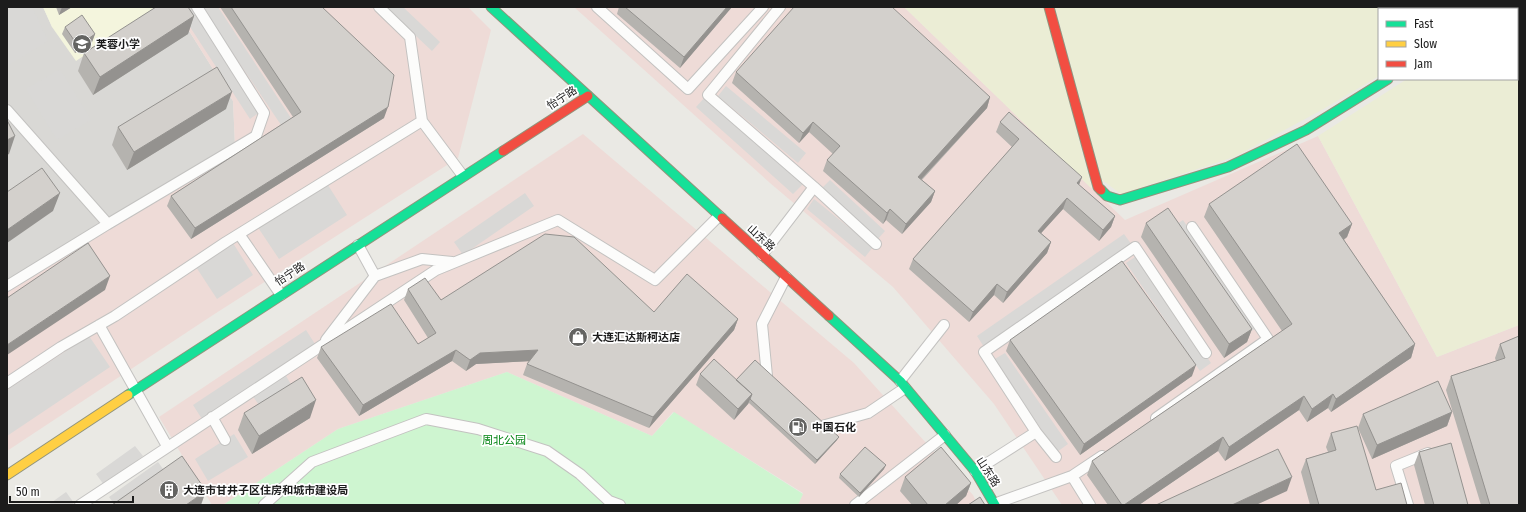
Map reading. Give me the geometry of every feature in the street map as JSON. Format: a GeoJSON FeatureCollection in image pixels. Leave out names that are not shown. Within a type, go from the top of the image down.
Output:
{"type":"FeatureCollection","features":[{"type":"Feature","properties":{"kind":"street","name":"山东路"},"geometry":{"type":"LineString","coordinates":[[491,7],[903,385],[975,471],[994,504]]}},
{"type":"Feature","properties":{"kind":"street"},"geometry":{"type":"LineString","coordinates":[[1049,7],[1098,187],[1107,196],[1120,200],[1228,167],[1306,130],[1386,80]]}},
{"type":"Feature","properties":{"kind":"street","name":"怡宁路"},"geometry":{"type":"LineString","coordinates":[[7,475],[463,176],[588,96]]}},
{"type":"Feature","properties":{"kind":"lane"},"geometry":{"type":"LineString","coordinates":[[7,286],[256,136],[264,113],[197,7]]}},
{"type":"Feature","properties":{"kind":"lane"},"geometry":{"type":"LineString","coordinates":[[379,7],[410,37],[415,82],[422,121],[463,176]]}},
{"type":"Feature","properties":{"kind":"lane"},"geometry":{"type":"LineString","coordinates":[[597,7],[688,89],[762,7]]}},
{"type":"Feature","properties":{"kind":"lane"},"geometry":{"type":"LineString","coordinates":[[780,7],[708,95],[814,187],[876,244]]}},
{"type":"Feature","properties":{"kind":"lane"},"geometry":{"type":"LineString","coordinates":[[7,110],[108,224]]}},
{"type":"Feature","properties":{"kind":"lane"},"geometry":{"type":"LineString","coordinates":[[7,383],[239,234],[422,121]]}},
{"type":"Feature","properties":{"kind":"lane"},"geometry":{"type":"LineString","coordinates":[[762,255],[814,187]]}},
{"type":"Feature","properties":{"kind":"lane"},"geometry":{"type":"LineString","coordinates":[[80,505],[167,446],[436,270],[558,220],[655,280],[718,216]]}},
{"type":"Feature","properties":{"kind":"lane"},"geometry":{"type":"LineString","coordinates":[[1151,422],[1268,339],[1192,227]]}},
{"type":"Feature","properties":{"kind":"lane"},"geometry":{"type":"LineString","coordinates":[[239,234],[281,295]]}},
{"type":"Feature","properties":{"kind":"lane"},"geometry":{"type":"LineString","coordinates":[[358,245],[375,276]]}},
{"type":"Feature","properties":{"kind":"lane"},"geometry":{"type":"LineString","coordinates":[[1056,457],[1036,432],[984,352],[1135,247],[1206,353]]}},
{"type":"Feature","properties":{"kind":"lane"},"geometry":{"type":"LineString","coordinates":[[321,346],[375,276],[422,260],[455,262]]}},
{"type":"Feature","properties":{"kind":"lane"},"geometry":{"type":"LineString","coordinates":[[767,376],[762,324],[786,277]]}},
{"type":"Feature","properties":{"kind":"lane"},"geometry":{"type":"LineString","coordinates":[[99,325],[167,446]]}},
{"type":"Feature","properties":{"kind":"lane"},"geometry":{"type":"LineString","coordinates":[[822,426],[868,414],[903,385],[944,325]]}},
{"type":"Feature","properties":{"kind":"lane"},"geometry":{"type":"LineString","coordinates":[[212,417],[225,440]]}},
{"type":"Feature","properties":{"kind":"lane"},"geometry":{"type":"LineString","coordinates":[[264,505],[312,462],[426,419],[478,429],[547,452],[580,474],[609,501],[620,505]]}},
{"type":"Feature","properties":{"kind":"lane"},"geometry":{"type":"LineString","coordinates":[[975,471],[1036,432]]}},
{"type":"Feature","properties":{"kind":"lane"},"geometry":{"type":"LineString","coordinates":[[855,505],[945,434]]}},
{"type":"Feature","properties":{"kind":"lane"},"geometry":{"type":"LineString","coordinates":[[994,504],[1072,476],[1111,449]]}},
{"type":"Feature","properties":{"kind":"lane"},"geometry":{"type":"LineString","coordinates":[[1408,505],[1396,466],[1435,450]]}},
{"type":"Feature","properties":{"kind":"lane"},"geometry":{"type":"LineString","coordinates":[[1072,476],[1090,505]]}},
{"type":"Feature","properties":{"kind":"shaded area"},"geometry":{"type":"Polygon","coordinates":[[[7,7],[43,7],[52,27],[156,7],[174,7],[233,101],[235,146],[7,291],[7,7]]]}},
{"type":"Feature","properties":{"kind":"shaded area"},"geometry":{"type":"Polygon","coordinates":[[[7,7],[32,7],[48,41],[7,66],[7,7]]]}},
{"type":"Feature","properties":{"kind":"shaded area","name":"芙蓉小学"},"geometry":{"type":"Polygon","coordinates":[[[43,7],[156,7],[76,61],[52,27],[43,7]]]}},
{"type":"Feature","properties":{"kind":"shaded area"},"geometry":{"type":"Polygon","coordinates":[[[174,7],[468,7],[491,30],[458,158],[213,315],[7,451],[7,291],[235,146],[233,101],[174,7]]]}},
{"type":"Feature","properties":{"kind":"shaded area"},"geometry":{"type":"Polygon","coordinates":[[[177,7],[192,7],[260,112],[250,119],[177,7]]]}},
{"type":"Feature","properties":{"kind":"shaded area"},"geometry":{"type":"Polygon","coordinates":[[[202,7],[218,7],[291,118],[281,125],[202,7]]]}},
{"type":"Feature","properties":{"kind":"shaded area"},"geometry":{"type":"Polygon","coordinates":[[[385,7],[403,7],[440,42],[432,51],[385,7]]]}},
{"type":"Feature","properties":{"kind":"shaded area"},"geometry":{"type":"Polygon","coordinates":[[[574,7],[904,7],[1125,220],[1318,136],[1437,357],[1519,325],[1519,505],[1062,505],[994,404],[893,287],[770,183],[574,7]]]}},
{"type":"Feature","properties":{"kind":"shaded area"},"geometry":{"type":"Polygon","coordinates":[[[904,7],[1044,7],[1092,189],[904,7]]]}},
{"type":"Feature","properties":{"kind":"shaded area"},"geometry":{"type":"Polygon","coordinates":[[[1055,7],[1454,7],[1378,8],[1378,77],[1320,111],[1234,157],[1121,194],[1102,180],[1055,7]]]}},
{"type":"Feature","properties":{"kind":"shaded area"},"geometry":{"type":"Polygon","coordinates":[[[1519,7],[1519,325],[1437,357],[1318,136],[1405,80],[1518,80],[1518,8],[1519,7]]]}},
{"type":"Feature","properties":{"kind":"shaded area"},"geometry":{"type":"Polygon","coordinates":[[[60,69],[91,120],[57,140],[26,89],[60,69]]]}},
{"type":"Feature","properties":{"kind":"shaded area"},"geometry":{"type":"Polygon","coordinates":[[[726,86],[806,153],[798,163],[718,96],[726,86]]]}},
{"type":"Feature","properties":{"kind":"shaded area"},"geometry":{"type":"Polygon","coordinates":[[[706,96],[803,184],[793,194],[696,107],[706,96]]]}},
{"type":"Feature","properties":{"kind":"shaded area"},"geometry":{"type":"Polygon","coordinates":[[[583,134],[854,363],[973,495],[978,505],[798,505],[803,493],[673,412],[652,436],[507,372],[338,429],[223,505],[212,505],[159,417],[583,134]]]}},
{"type":"Feature","properties":{"kind":"shaded area"},"geometry":{"type":"Polygon","coordinates":[[[830,180],[885,231],[877,240],[821,189],[830,180]]]}},
{"type":"Feature","properties":{"kind":"shaded area"},"geometry":{"type":"Polygon","coordinates":[[[326,182],[347,215],[279,259],[257,226],[326,182]]]}},
{"type":"Feature","properties":{"kind":"shaded area"},"geometry":{"type":"Polygon","coordinates":[[[525,193],[534,206],[463,255],[454,242],[525,193]]]}},
{"type":"Feature","properties":{"kind":"shaded area"},"geometry":{"type":"Polygon","coordinates":[[[814,199],[873,247],[865,257],[807,209],[814,199]]]}},
{"type":"Feature","properties":{"kind":"shaded area"},"geometry":{"type":"Polygon","coordinates":[[[1183,220],[1256,328],[1244,336],[1171,228],[1183,220]]]}},
{"type":"Feature","properties":{"kind":"shaded area"},"geometry":{"type":"Polygon","coordinates":[[[1124,234],[1132,245],[984,347],[977,336],[1124,234]]]}},
{"type":"Feature","properties":{"kind":"shaded area"},"geometry":{"type":"Polygon","coordinates":[[[233,243],[253,275],[217,299],[196,267],[233,243]]]}},
{"type":"Feature","properties":{"kind":"shaded area"},"geometry":{"type":"Polygon","coordinates":[[[1138,255],[1211,363],[1200,371],[1126,263],[1138,255]]]}},
{"type":"Feature","properties":{"kind":"shaded area"},"geometry":{"type":"Polygon","coordinates":[[[306,330],[315,344],[202,419],[193,405],[306,330]]]}},
{"type":"Feature","properties":{"kind":"shaded area"},"geometry":{"type":"Polygon","coordinates":[[[89,336],[110,367],[7,436],[7,390],[89,336]]]}},
{"type":"Feature","properties":{"kind":"shaded area"},"geometry":{"type":"Polygon","coordinates":[[[1005,353],[1068,444],[1057,452],[993,360],[1005,353]]]}},
{"type":"Feature","properties":{"kind":"shaded area"},"geometry":{"type":"Polygon","coordinates":[[[285,374],[293,388],[261,408],[252,395],[285,374]]]}},
{"type":"Feature","properties":{"kind":"shaded area"},"geometry":{"type":"Polygon","coordinates":[[[234,434],[248,457],[208,481],[195,459],[234,434]]]}},
{"type":"Feature","properties":{"kind":"shaded area"},"geometry":{"type":"Polygon","coordinates":[[[135,446],[143,456],[104,485],[96,474],[135,446]]]}},
{"type":"Feature","properties":{"kind":"shaded area"},"geometry":{"type":"Polygon","coordinates":[[[158,462],[166,473],[115,505],[109,497],[158,462]]]}},
{"type":"Feature","properties":{"kind":"shaded area"},"geometry":{"type":"Polygon","coordinates":[[[66,492],[74,503],[72,505],[48,505],[66,492]]]}},
{"type":"Feature","properties":{"kind":"green space","name":"周北公园"},"geometry":{"type":"Polygon","coordinates":[[[507,372],[652,436],[674,412],[803,494],[798,505],[223,505],[338,429],[507,372]]]}},
{"type":"Feature","properties":{"kind":"building"},"geometry":{"type":"Polygon","coordinates":[[[156,7],[188,7],[194,16],[100,77],[84,53],[156,7]]]}},
{"type":"Feature","properties":{"kind":"building"},"geometry":{"type":"Polygon","coordinates":[[[231,7],[322,7],[394,75],[388,107],[195,228],[171,196],[301,112],[231,7]]]}},
{"type":"Feature","properties":{"kind":"building"},"geometry":{"type":"Polygon","coordinates":[[[625,7],[727,7],[684,57],[625,7]]]}},
{"type":"Feature","properties":{"kind":"building"},"geometry":{"type":"Polygon","coordinates":[[[794,7],[892,7],[990,97],[918,177],[935,191],[906,224],[890,209],[887,213],[827,160],[840,146],[813,122],[803,133],[736,72],[794,7]]]}},
{"type":"Feature","properties":{"kind":"building"},"geometry":{"type":"Polygon","coordinates":[[[82,15],[95,34],[78,46],[65,27],[82,15]]]}},
{"type":"Feature","properties":{"kind":"building"},"geometry":{"type":"Polygon","coordinates":[[[217,67],[232,92],[134,152],[118,127],[217,67]]]}},
{"type":"Feature","properties":{"kind":"building"},"geometry":{"type":"Polygon","coordinates":[[[1009,112],[1082,177],[1077,183],[1115,216],[1103,230],[1067,198],[1038,231],[1051,242],[1007,292],[997,284],[973,312],[913,259],[1019,139],[1000,122],[1009,112]]]}},
{"type":"Feature","properties":{"kind":"building"},"geometry":{"type":"Polygon","coordinates":[[[7,120],[15,136],[7,140],[7,120]]]}},
{"type":"Feature","properties":{"kind":"building"},"geometry":{"type":"Polygon","coordinates":[[[1297,144],[1352,224],[1339,233],[1415,344],[1336,399],[1333,394],[1312,409],[1304,396],[1229,447],[1223,437],[1122,505],[1092,461],[1292,324],[1209,204],[1297,144]]]}},
{"type":"Feature","properties":{"kind":"building"},"geometry":{"type":"Polygon","coordinates":[[[42,168],[60,193],[7,230],[7,192],[42,168]]]}},
{"type":"Feature","properties":{"kind":"building"},"geometry":{"type":"Polygon","coordinates":[[[1168,208],[1252,329],[1229,344],[1146,223],[1168,208]]]}},
{"type":"Feature","properties":{"kind":"building","name":"大连汇达斯柯达店"},"geometry":{"type":"Polygon","coordinates":[[[545,234],[574,237],[654,312],[687,274],[738,319],[653,417],[527,364],[538,350],[480,353],[470,360],[456,350],[363,405],[321,347],[391,304],[418,344],[436,333],[408,289],[425,278],[441,300],[545,234]]]}},
{"type":"Feature","properties":{"kind":"building"},"geometry":{"type":"Polygon","coordinates":[[[88,243],[110,276],[7,345],[7,298],[88,243]]]}},
{"type":"Feature","properties":{"kind":"building"},"geometry":{"type":"Polygon","coordinates":[[[1122,261],[1196,365],[1084,444],[1010,340],[1122,261]]]}},
{"type":"Feature","properties":{"kind":"building"},"geometry":{"type":"Polygon","coordinates":[[[1519,336],[1519,505],[1490,505],[1451,376],[1505,358],[1500,344],[1519,336]]]}},
{"type":"Feature","properties":{"kind":"building"},"geometry":{"type":"Polygon","coordinates":[[[714,359],[752,394],[738,409],[700,374],[714,359]]]}},
{"type":"Feature","properties":{"kind":"building"},"geometry":{"type":"Polygon","coordinates":[[[755,360],[839,437],[817,460],[750,399],[752,394],[736,380],[755,360]]]}},
{"type":"Feature","properties":{"kind":"building"},"geometry":{"type":"Polygon","coordinates":[[[302,377],[316,400],[259,436],[244,413],[302,377]]]}},
{"type":"Feature","properties":{"kind":"building"},"geometry":{"type":"Polygon","coordinates":[[[1438,381],[1452,412],[1377,445],[1363,414],[1438,381]]]}},
{"type":"Feature","properties":{"kind":"building"},"geometry":{"type":"Polygon","coordinates":[[[1357,426],[1376,490],[1401,483],[1407,505],[1319,505],[1306,459],[1336,450],[1331,433],[1357,426]]]}},
{"type":"Feature","properties":{"kind":"building"},"geometry":{"type":"Polygon","coordinates":[[[1451,443],[1468,505],[1434,505],[1419,452],[1451,443]]]}},
{"type":"Feature","properties":{"kind":"building"},"geometry":{"type":"Polygon","coordinates":[[[865,447],[886,465],[860,493],[840,474],[865,447]]]}},
{"type":"Feature","properties":{"kind":"building"},"geometry":{"type":"Polygon","coordinates":[[[941,447],[971,483],[945,505],[928,505],[905,477],[941,447]]]}},
{"type":"Feature","properties":{"kind":"building"},"geometry":{"type":"Polygon","coordinates":[[[1278,449],[1292,477],[1232,505],[1156,505],[1278,449]]]}},
{"type":"Feature","properties":{"kind":"building"},"geometry":{"type":"Polygon","coordinates":[[[182,456],[206,491],[186,505],[112,505],[182,456]]]}},
{"type":"Feature","properties":{"kind":"building"},"geometry":{"type":"Polygon","coordinates":[[[980,497],[985,505],[968,505],[980,497]]]}},
{"type":"Feature","properties":{"kind":"traffic: fast"},"geometry":{"type":"LineString","coordinates":[[491,7],[722,218]]}},
{"type":"Feature","properties":{"kind":"traffic: fast"},"geometry":{"type":"LineString","coordinates":[[1101,190],[1107,196],[1120,200],[1228,167],[1306,130],[1386,80]]}},
{"type":"Feature","properties":{"kind":"traffic: fast"},"geometry":{"type":"LineString","coordinates":[[128,395],[503,151]]}},
{"type":"Feature","properties":{"kind":"traffic: fast"},"geometry":{"type":"LineString","coordinates":[[829,316],[900,381],[975,471],[995,505]]}},
{"type":"Feature","properties":{"kind":"traffic: slow"},"geometry":{"type":"LineString","coordinates":[[7,475],[128,395]]}},
{"type":"Feature","properties":{"kind":"traffic: jam"},"geometry":{"type":"LineString","coordinates":[[1049,7],[1098,187],[1101,190]]}},
{"type":"Feature","properties":{"kind":"traffic: jam"},"geometry":{"type":"LineString","coordinates":[[503,151],[588,96]]}},
{"type":"Feature","properties":{"kind":"traffic: jam"},"geometry":{"type":"LineString","coordinates":[[722,218],[829,316]]}},
{"type":"Feature","properties":{"kind":"place","name":"芙蓉小学"},"geometry":{"type":"Point","coordinates":[82,44]}},
{"type":"Feature","properties":{"kind":"place","name":"大连汇达斯柯达店"},"geometry":{"type":"Point","coordinates":[578,337]}},
{"type":"Feature","properties":{"kind":"place","name":"中国石化"},"geometry":{"type":"Point","coordinates":[798,427]}},
{"type":"Feature","properties":{"kind":"place","name":"大连市甘井子区住房和城市建设局"},"geometry":{"type":"Point","coordinates":[169,490]}}]}
